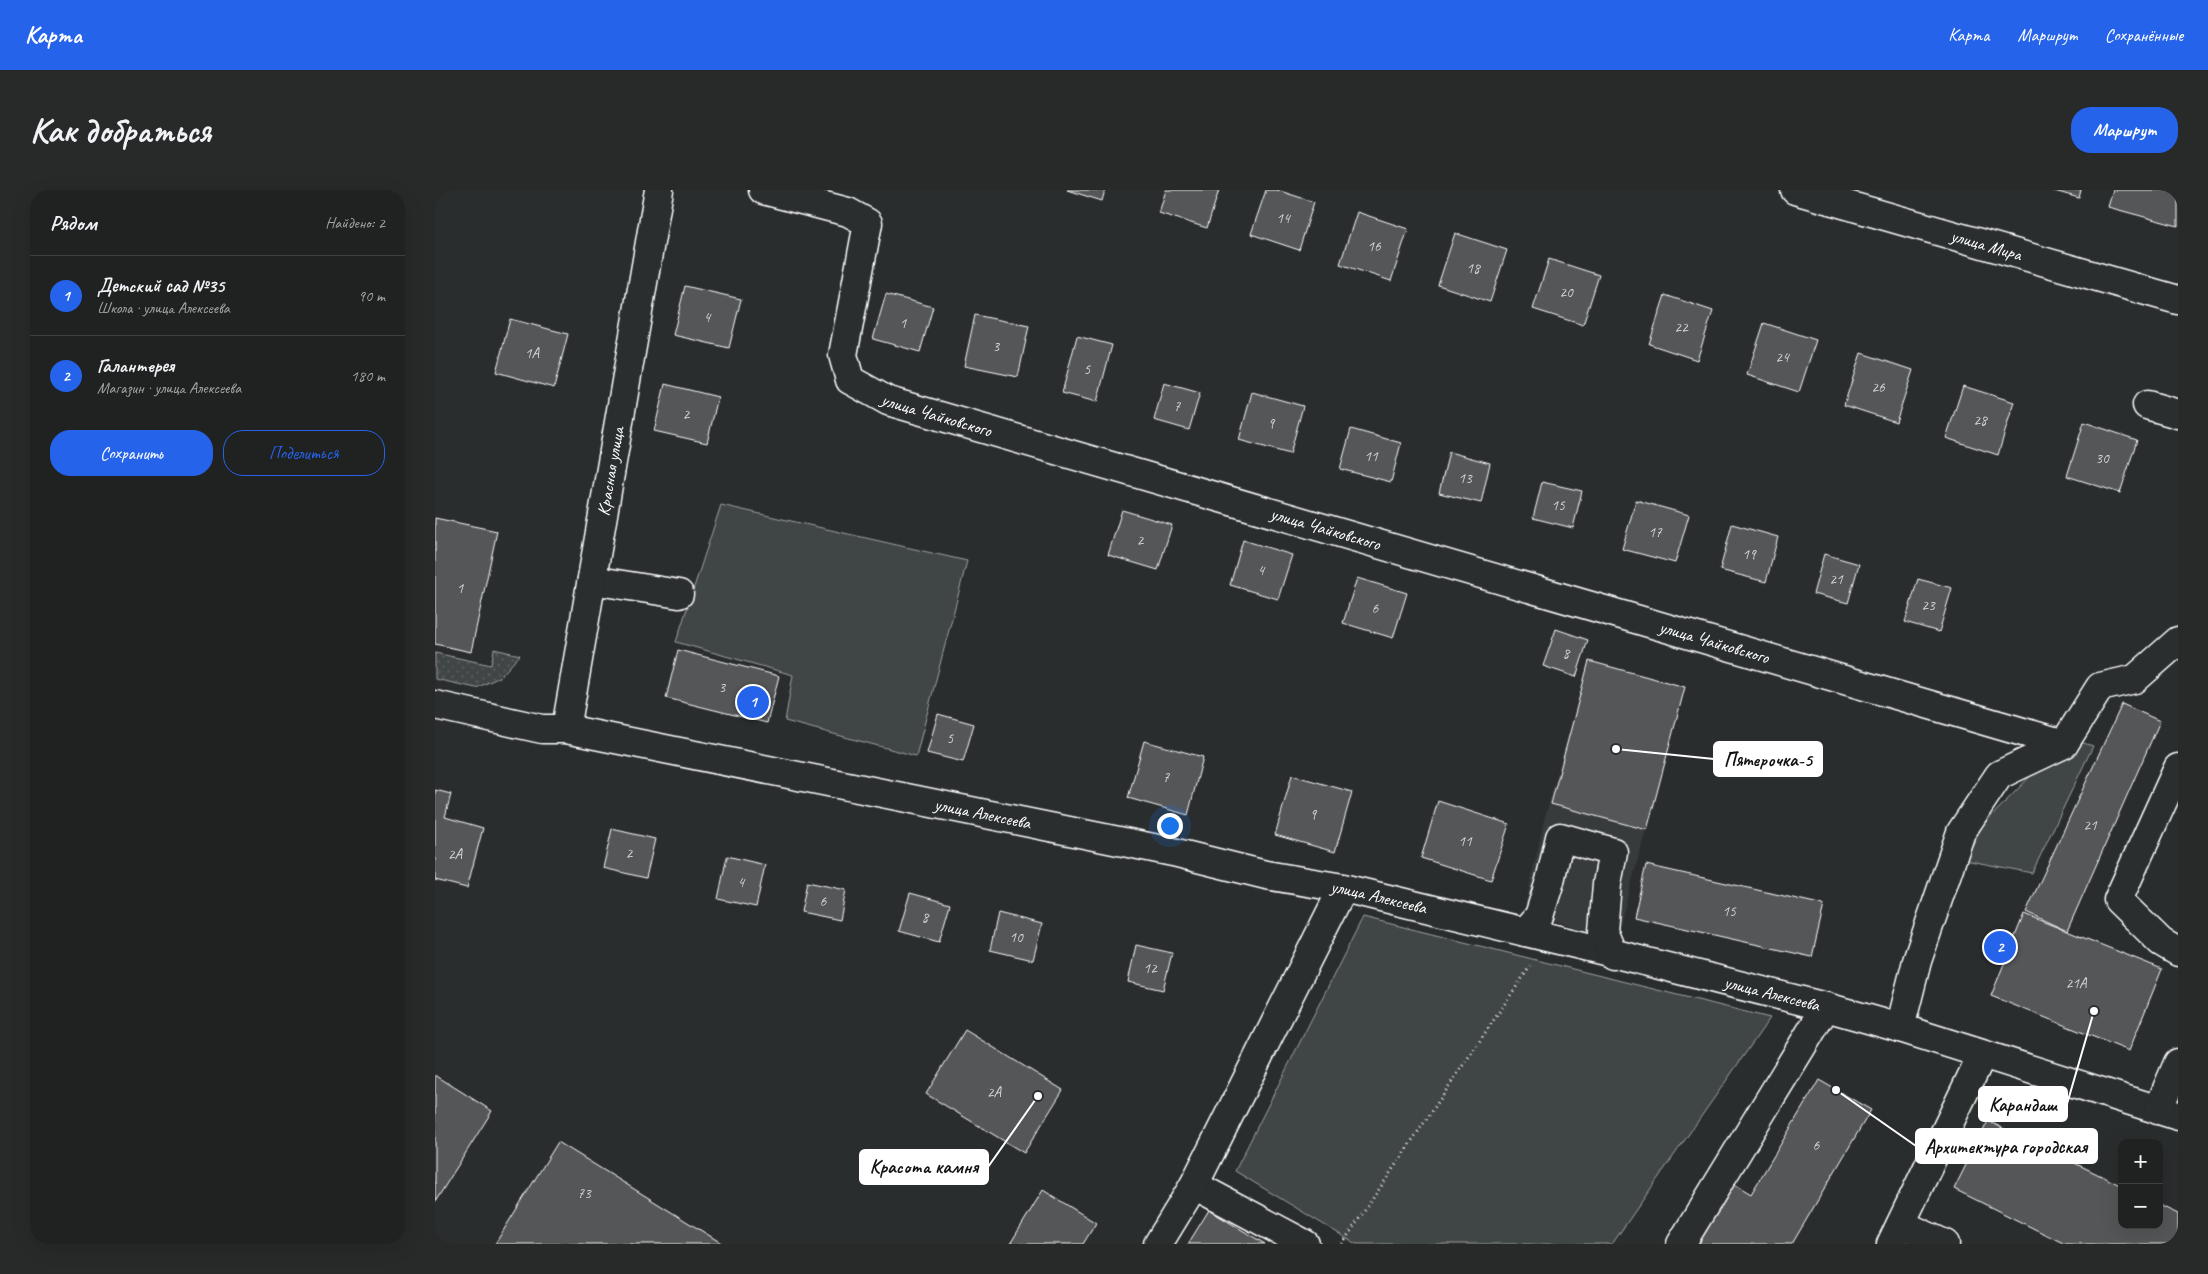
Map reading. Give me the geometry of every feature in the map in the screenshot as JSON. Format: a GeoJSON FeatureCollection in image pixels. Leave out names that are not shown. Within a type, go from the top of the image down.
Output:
{"type":"FeatureCollection","features":[{"type":"Feature","properties":{"kind":"street","name":"Красная улица"},"geometry":{"type":"LineString","coordinates":[[554,729],[591,580],[659,190]]}},
{"type":"Feature","properties":{"kind":"street","name":"улица Чайковского"},"geometry":{"type":"LineString","coordinates":[[763,190],[848,212],[868,223],[843,355],[850,380],[888,401],[2064,744]]}},
{"type":"Feature","properties":{"kind":"street","name":"улица Мира"},"geometry":{"type":"LineString","coordinates":[[1795,190],[2178,300]]}},
{"type":"Feature","properties":{"kind":"street"},"geometry":{"type":"LineString","coordinates":[[2147,405],[2178,414]]}},
{"type":"Feature","properties":{"kind":"street"},"geometry":{"type":"LineString","coordinates":[[591,580],[679,594]]}},
{"type":"Feature","properties":{"kind":"street"},"geometry":{"type":"LineString","coordinates":[[1900,1028],[1917,961],[1961,832],[1999,775],[2064,744],[2100,687],[2135,679],[2178,641]]}},
{"type":"Feature","properties":{"kind":"street","name":"улица Алексеева"},"geometry":{"type":"LineString","coordinates":[[435,705],[1173,852],[1266,875],[1343,888],[1826,1007],[1900,1028],[2168,1113]]}},
{"type":"Feature","properties":{"kind":"street"},"geometry":{"type":"LineString","coordinates":[[2177,773],[2118,900],[2161,942],[2178,952]]}},
{"type":"Feature","properties":{"kind":"street"},"geometry":{"type":"LineString","coordinates":[[1537,935],[1539,916],[1550,881],[1560,837],[1613,852],[1607,884],[1603,930],[1613,954]]}},
{"type":"Feature","properties":{"kind":"street"},"geometry":{"type":"LineString","coordinates":[[1158,1244],[1194,1184],[1343,888]]}},
{"type":"Feature","properties":{"kind":"street"},"geometry":{"type":"LineString","coordinates":[[1681,1244],[1826,1007]]}},
{"type":"Feature","properties":{"kind":"street"},"geometry":{"type":"LineString","coordinates":[[1945,1244],[1896,1234],[1982,1055]]}},
{"type":"Feature","properties":{"kind":"street"},"geometry":{"type":"LineString","coordinates":[[2168,1113],[2178,1063]]}},
{"type":"Feature","properties":{"kind":"street"},"geometry":{"type":"LineString","coordinates":[[1194,1184],[1305,1244]]}},
{"type":"Feature","properties":{"kind":"path"},"geometry":{"type":"LineString","coordinates":[[1342,1244],[1537,935]]}},
{"type":"Feature","properties":{"kind":"shaded area"},"geometry":{"type":"Polygon","coordinates":[[[721,505],[967,561],[916,756],[785,721],[793,675],[676,642],[721,505]]]}},
{"type":"Feature","properties":{"kind":"shaded area"},"geometry":{"type":"Polygon","coordinates":[[[494,649],[520,655],[500,677],[476,688],[435,679],[435,653],[491,665],[494,649]]]}},
{"type":"Feature","properties":{"kind":"shaded area"},"geometry":{"type":"Polygon","coordinates":[[[1589,661],[1685,687],[1616,940],[1524,911],[1545,817],[1589,661]]]}},
{"type":"Feature","properties":{"kind":"shaded area"},"geometry":{"type":"Polygon","coordinates":[[[2083,743],[2093,746],[2032,873],[1965,860],[1982,826],[2040,766],[2083,743]]]}},
{"type":"Feature","properties":{"kind":"shaded area"},"geometry":{"type":"Polygon","coordinates":[[[1363,917],[1770,1018],[1612,1244],[1356,1244],[1235,1171],[1363,917]]]}},
{"type":"Feature","properties":{"kind":"building"},"geometry":{"type":"Polygon","coordinates":[[[1067,190],[1105,190],[1102,201],[1067,190]]]}},
{"type":"Feature","properties":{"kind":"building"},"geometry":{"type":"Polygon","coordinates":[[[1166,190],[1219,190],[1207,228],[1159,213],[1166,190]]]}},
{"type":"Feature","properties":{"kind":"building"},"geometry":{"type":"Polygon","coordinates":[[[1266,190],[1277,190],[1314,202],[1299,250],[1251,234],[1266,190]]]}},
{"type":"Feature","properties":{"kind":"building"},"geometry":{"type":"Polygon","coordinates":[[[2051,190],[2081,190],[2079,198],[2051,190]]]}},
{"type":"Feature","properties":{"kind":"building"},"geometry":{"type":"Polygon","coordinates":[[[2113,190],[2178,190],[2178,226],[2108,207],[2113,190]]]}},
{"type":"Feature","properties":{"kind":"building"},"geometry":{"type":"Polygon","coordinates":[[[1357,212],[1408,229],[1391,281],[1340,264],[1357,212]]]}},
{"type":"Feature","properties":{"kind":"building"},"geometry":{"type":"Polygon","coordinates":[[[1455,233],[1507,250],[1490,302],[1438,285],[1455,233]]]}},
{"type":"Feature","properties":{"kind":"building"},"geometry":{"type":"Polygon","coordinates":[[[1549,259],[1599,275],[1583,325],[1533,309],[1549,259]]]}},
{"type":"Feature","properties":{"kind":"building"},"geometry":{"type":"Polygon","coordinates":[[[685,286],[741,299],[729,348],[673,335],[685,286]]]}},
{"type":"Feature","properties":{"kind":"building"},"geometry":{"type":"Polygon","coordinates":[[[886,294],[933,307],[920,352],[873,339],[886,294]]]}},
{"type":"Feature","properties":{"kind":"building"},"geometry":{"type":"Polygon","coordinates":[[[1665,295],[1713,311],[1697,360],[1649,344],[1665,295]]]}},
{"type":"Feature","properties":{"kind":"building"},"geometry":{"type":"Polygon","coordinates":[[[975,315],[1029,326],[1018,377],[964,366],[975,315]]]}},
{"type":"Feature","properties":{"kind":"building"},"geometry":{"type":"Polygon","coordinates":[[[510,319],[568,334],[554,388],[496,372],[510,319]]]}},
{"type":"Feature","properties":{"kind":"building"},"geometry":{"type":"Polygon","coordinates":[[[1764,323],[1816,340],[1799,392],[1747,375],[1764,323]]]}},
{"type":"Feature","properties":{"kind":"building"},"geometry":{"type":"Polygon","coordinates":[[[1077,336],[1112,345],[1097,402],[1062,393],[1077,336]]]}},
{"type":"Feature","properties":{"kind":"building"},"geometry":{"type":"Polygon","coordinates":[[[1861,353],[1913,370],[1896,422],[1844,405],[1861,353]]]}},
{"type":"Feature","properties":{"kind":"building"},"geometry":{"type":"Polygon","coordinates":[[[1164,383],[1200,393],[1189,430],[1154,420],[1164,383]]]}},
{"type":"Feature","properties":{"kind":"building"},"geometry":{"type":"Polygon","coordinates":[[[665,384],[718,397],[707,443],[654,431],[665,384]]]}},
{"type":"Feature","properties":{"kind":"building"},"geometry":{"type":"Polygon","coordinates":[[[1963,386],[2014,402],[1998,455],[1946,438],[1963,386]]]}},
{"type":"Feature","properties":{"kind":"building"},"geometry":{"type":"Polygon","coordinates":[[[1252,392],[1303,406],[1290,454],[1239,440],[1252,392]]]}},
{"type":"Feature","properties":{"kind":"building"},"geometry":{"type":"Polygon","coordinates":[[[2084,422],[2137,440],[2120,493],[2067,476],[2084,422]]]}},
{"type":"Feature","properties":{"kind":"building"},"geometry":{"type":"Polygon","coordinates":[[[1351,429],[1401,443],[1391,482],[1340,469],[1351,429]]]}},
{"type":"Feature","properties":{"kind":"building"},"geometry":{"type":"Polygon","coordinates":[[[1449,452],[1490,463],[1481,503],[1439,493],[1449,452]]]}},
{"type":"Feature","properties":{"kind":"building"},"geometry":{"type":"Polygon","coordinates":[[[1542,482],[1582,491],[1573,528],[1533,518],[1542,482]]]}},
{"type":"Feature","properties":{"kind":"building"},"geometry":{"type":"Polygon","coordinates":[[[1636,500],[1689,515],[1675,563],[1622,549],[1636,500]]]}},
{"type":"Feature","properties":{"kind":"building"},"geometry":{"type":"Polygon","coordinates":[[[1122,510],[1172,525],[1158,570],[1108,555],[1122,510]]]}},
{"type":"Feature","properties":{"kind":"building"},"geometry":{"type":"Polygon","coordinates":[[[435,518],[497,531],[471,652],[435,644],[435,518]]]}},
{"type":"Feature","properties":{"kind":"building"},"geometry":{"type":"Polygon","coordinates":[[[1732,524],[1778,537],[1766,582],[1720,570],[1732,524]]]}},
{"type":"Feature","properties":{"kind":"building"},"geometry":{"type":"Polygon","coordinates":[[[1243,540],[1292,555],[1278,599],[1230,585],[1243,540]]]}},
{"type":"Feature","properties":{"kind":"building"},"geometry":{"type":"Polygon","coordinates":[[[1824,554],[1859,564],[1848,603],[1813,594],[1824,554]]]}},
{"type":"Feature","properties":{"kind":"building"},"geometry":{"type":"Polygon","coordinates":[[[1357,578],[1407,593],[1393,638],[1343,623],[1357,578]]]}},
{"type":"Feature","properties":{"kind":"building"},"geometry":{"type":"Polygon","coordinates":[[[1918,579],[1952,588],[1939,632],[1905,622],[1918,579]]]}},
{"type":"Feature","properties":{"kind":"building"},"geometry":{"type":"Polygon","coordinates":[[[1556,629],[1588,640],[1576,677],[1543,666],[1556,629]]]}},
{"type":"Feature","properties":{"kind":"building"},"geometry":{"type":"Polygon","coordinates":[[[678,650],[779,676],[767,723],[666,698],[678,650]]]}},
{"type":"Feature","properties":{"kind":"building"},"geometry":{"type":"Polygon","coordinates":[[[1589,661],[1685,687],[1647,830],[1551,804],[1589,661]]]}},
{"type":"Feature","properties":{"kind":"building"},"geometry":{"type":"Polygon","coordinates":[[[2122,704],[2160,721],[2067,931],[2026,912],[2122,704]]]}},
{"type":"Feature","properties":{"kind":"building"},"geometry":{"type":"Polygon","coordinates":[[[938,714],[974,724],[963,762],[927,753],[938,714]]]}},
{"type":"Feature","properties":{"kind":"building"},"geometry":{"type":"Polygon","coordinates":[[[1144,741],[1203,757],[1188,815],[1128,798],[1144,741]]]}},
{"type":"Feature","properties":{"kind":"building"},"geometry":{"type":"Polygon","coordinates":[[[1292,775],[1352,792],[1335,852],[1275,835],[1292,775]]]}},
{"type":"Feature","properties":{"kind":"building"},"geometry":{"type":"Polygon","coordinates":[[[435,790],[451,794],[445,817],[483,828],[467,888],[435,880],[435,790]]]}},
{"type":"Feature","properties":{"kind":"building"},"geometry":{"type":"Polygon","coordinates":[[[1438,801],[1509,824],[1491,880],[1421,858],[1438,801]]]}},
{"type":"Feature","properties":{"kind":"building"},"geometry":{"type":"Polygon","coordinates":[[[612,829],[655,839],[646,878],[603,868],[612,829]]]}},
{"type":"Feature","properties":{"kind":"building"},"geometry":{"type":"Polygon","coordinates":[[[727,856],[765,865],[756,907],[718,899],[727,856]]]}},
{"type":"Feature","properties":{"kind":"building"},"geometry":{"type":"Polygon","coordinates":[[[1646,865],[1824,905],[1812,957],[1634,917],[1646,865]]]}},
{"type":"Feature","properties":{"kind":"building"},"geometry":{"type":"Polygon","coordinates":[[[807,882],[846,890],[840,920],[801,912],[807,882]]]}},
{"type":"Feature","properties":{"kind":"building"},"geometry":{"type":"Polygon","coordinates":[[[910,893],[950,904],[939,942],[899,931],[910,893]]]}},
{"type":"Feature","properties":{"kind":"building"},"geometry":{"type":"Polygon","coordinates":[[[998,913],[1042,924],[1033,960],[990,950],[998,913]]]}},
{"type":"Feature","properties":{"kind":"building"},"geometry":{"type":"Polygon","coordinates":[[[2024,914],[2162,969],[2129,1051],[1991,996],[2024,914]]]}},
{"type":"Feature","properties":{"kind":"building"},"geometry":{"type":"Polygon","coordinates":[[[1136,945],[1172,953],[1163,990],[1128,982],[1136,945]]]}},
{"type":"Feature","properties":{"kind":"building"},"geometry":{"type":"Polygon","coordinates":[[[965,1030],[1063,1090],[1024,1153],[926,1094],[965,1030]]]}},
{"type":"Feature","properties":{"kind":"building"},"geometry":{"type":"Polygon","coordinates":[[[435,1075],[492,1111],[435,1202],[435,1075]]]}},
{"type":"Feature","properties":{"kind":"building"},"geometry":{"type":"Polygon","coordinates":[[[1819,1080],[1871,1110],[1792,1244],[1687,1244],[1726,1179],[1751,1194],[1819,1080]]]}},
{"type":"Feature","properties":{"kind":"building"},"geometry":{"type":"Polygon","coordinates":[[[1988,1121],[2118,1184],[2118,1229],[2163,1229],[2163,1207],[2178,1214],[2178,1244],[2065,1244],[1954,1189],[1988,1121]]]}},
{"type":"Feature","properties":{"kind":"building"},"geometry":{"type":"Polygon","coordinates":[[[558,1142],[723,1244],[495,1244],[558,1142]]]}},
{"type":"Feature","properties":{"kind":"building"},"geometry":{"type":"Polygon","coordinates":[[[1043,1190],[1096,1223],[1083,1244],[1010,1244],[1043,1190]]]}},
{"type":"Feature","properties":{"kind":"building"},"geometry":{"type":"Polygon","coordinates":[[[1209,1210],[1265,1244],[1188,1244],[1209,1210]]]}},
{"type":"Feature","properties":{"kind":"place","name":"Детский сад №35"},"geometry":{"type":"Point","coordinates":[753,702]}},
{"type":"Feature","properties":{"kind":"place","name":"Пятерочка-5"},"geometry":{"type":"Point","coordinates":[1616,749]}},
{"type":"Feature","properties":{"kind":"place","name":"Галантерея"},"geometry":{"type":"Point","coordinates":[2000,947]}},
{"type":"Feature","properties":{"kind":"place","name":"Карандаш"},"geometry":{"type":"Point","coordinates":[2094,1011]}},
{"type":"Feature","properties":{"kind":"place","name":"Архитектура городская"},"geometry":{"type":"Point","coordinates":[1836,1090]}},
{"type":"Feature","properties":{"kind":"place","name":"Красота камня"},"geometry":{"type":"Point","coordinates":[1038,1096]}}]}
